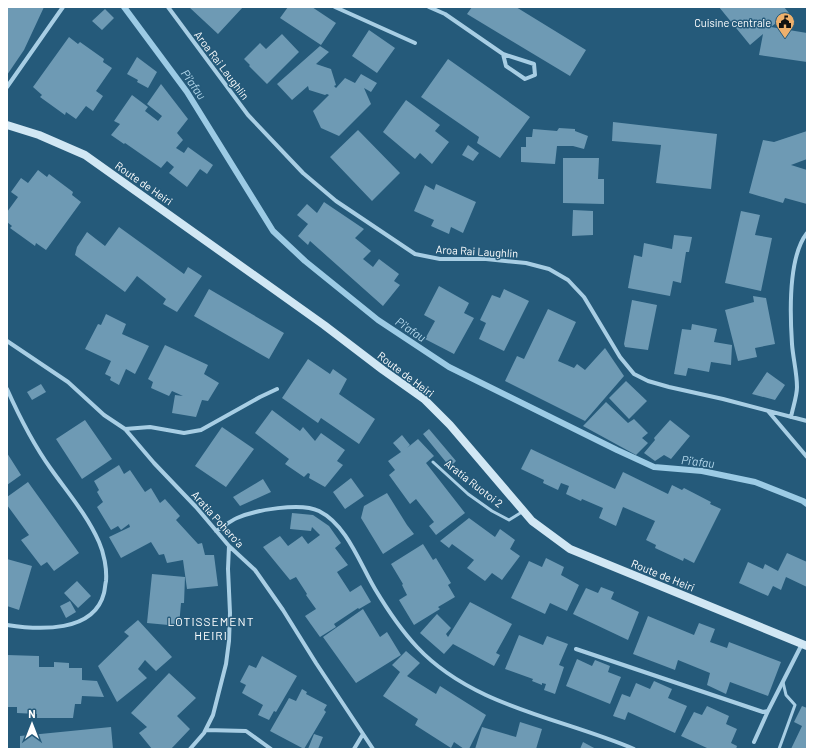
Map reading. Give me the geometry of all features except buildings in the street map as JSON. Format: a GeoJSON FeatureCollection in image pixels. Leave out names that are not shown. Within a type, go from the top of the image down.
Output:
{"type":"FeatureCollection","features":[{"type":"Feature","properties":{"kind":"main road","name":"Route de Heiri"},"geometry":{"type":"LineString","coordinates":[[7,125],[39,135],[85,155],[424,399],[450,425],[532,521],[570,548],[804,645]]}},
{"type":"Feature","properties":{"kind":"street"},"geometry":{"type":"LineString","coordinates":[[7,87],[63,7]]}},
{"type":"Feature","properties":{"kind":"street","name":"Aroa Rai Laughlin"},"geometry":{"type":"LineString","coordinates":[[168,7],[248,116],[303,173],[336,201],[381,232],[416,254],[440,259],[486,259],[526,263],[549,269],[568,280],[584,297],[620,357],[634,374],[648,381],[662,385],[807,421]]}},
{"type":"Feature","properties":{"kind":"street"},"geometry":{"type":"LineString","coordinates":[[335,7],[415,43]]}},
{"type":"Feature","properties":{"kind":"street"},"geometry":{"type":"LineString","coordinates":[[429,7],[445,14],[503,54],[534,64],[535,75],[525,79],[506,66],[503,54]]}},
{"type":"Feature","properties":{"kind":"street"},"geometry":{"type":"LineString","coordinates":[[791,417],[797,387],[792,344],[790,305],[794,267],[807,233]]}},
{"type":"Feature","properties":{"kind":"street","name":"Aratia Pohero'a"},"geometry":{"type":"LineString","coordinates":[[7,341],[68,382],[104,415],[126,429],[154,463],[196,507],[229,546],[254,570],[283,610],[373,749]]}},
{"type":"Feature","properties":{"kind":"street"},"geometry":{"type":"LineString","coordinates":[[7,389],[25,428],[50,468],[90,524],[100,543],[106,572],[104,594],[96,609],[84,620],[65,625],[42,628],[7,625]]}},
{"type":"Feature","properties":{"kind":"street"},"geometry":{"type":"LineString","coordinates":[[126,429],[150,427],[184,433],[201,430],[260,396],[277,389]]}},
{"type":"Feature","properties":{"kind":"street"},"geometry":{"type":"LineString","coordinates":[[768,411],[807,457]]}},
{"type":"Feature","properties":{"kind":"street"},"geometry":{"type":"LineString","coordinates":[[216,531],[237,518],[273,508],[299,507],[319,511],[336,524],[350,544],[375,590],[396,621],[418,648],[442,669],[498,701],[612,739],[634,749]]}},
{"type":"Feature","properties":{"kind":"street"},"geometry":{"type":"LineString","coordinates":[[190,749],[206,730],[213,715],[220,691],[229,641],[229,546]]}},
{"type":"Feature","properties":{"kind":"street"},"geometry":{"type":"LineString","coordinates":[[754,742],[768,710],[804,645]]}},
{"type":"Feature","properties":{"kind":"street"},"geometry":{"type":"LineString","coordinates":[[576,649],[763,712],[768,710]]}},
{"type":"Feature","properties":{"kind":"street"},"geometry":{"type":"LineString","coordinates":[[206,730],[246,731],[271,749]]}},
{"type":"Feature","properties":{"kind":"street"},"geometry":{"type":"LineString","coordinates":[[354,749],[363,734]]}},
{"type":"Feature","properties":{"kind":"lane","name":"Aratia Ruotoi 2"},"geometry":{"type":"LineString","coordinates":[[433,462],[463,489],[492,512],[509,520],[524,510]]}},
{"type":"Feature","properties":{"kind":"lane"},"geometry":{"type":"LineString","coordinates":[[779,749],[795,705],[786,695],[783,682]]}},
{"type":"Feature","properties":{"kind":"waterway","name":"Pi'afau"},"geometry":{"type":"LineString","coordinates":[[124,7],[187,92],[273,231],[305,261],[378,320],[449,367],[654,467],[702,471],[755,482],[803,501],[807,504]]}},
{"type":"Feature","properties":{"kind":"place","name":"Cuisine centrale"},"geometry":{"type":"Point","coordinates":[785,39]}},
{"type":"Feature","properties":{"kind":"district","name":"LOTISSEMENT HEIRI"},"geometry":{"type":"Point","coordinates":[211,628]}}]}
